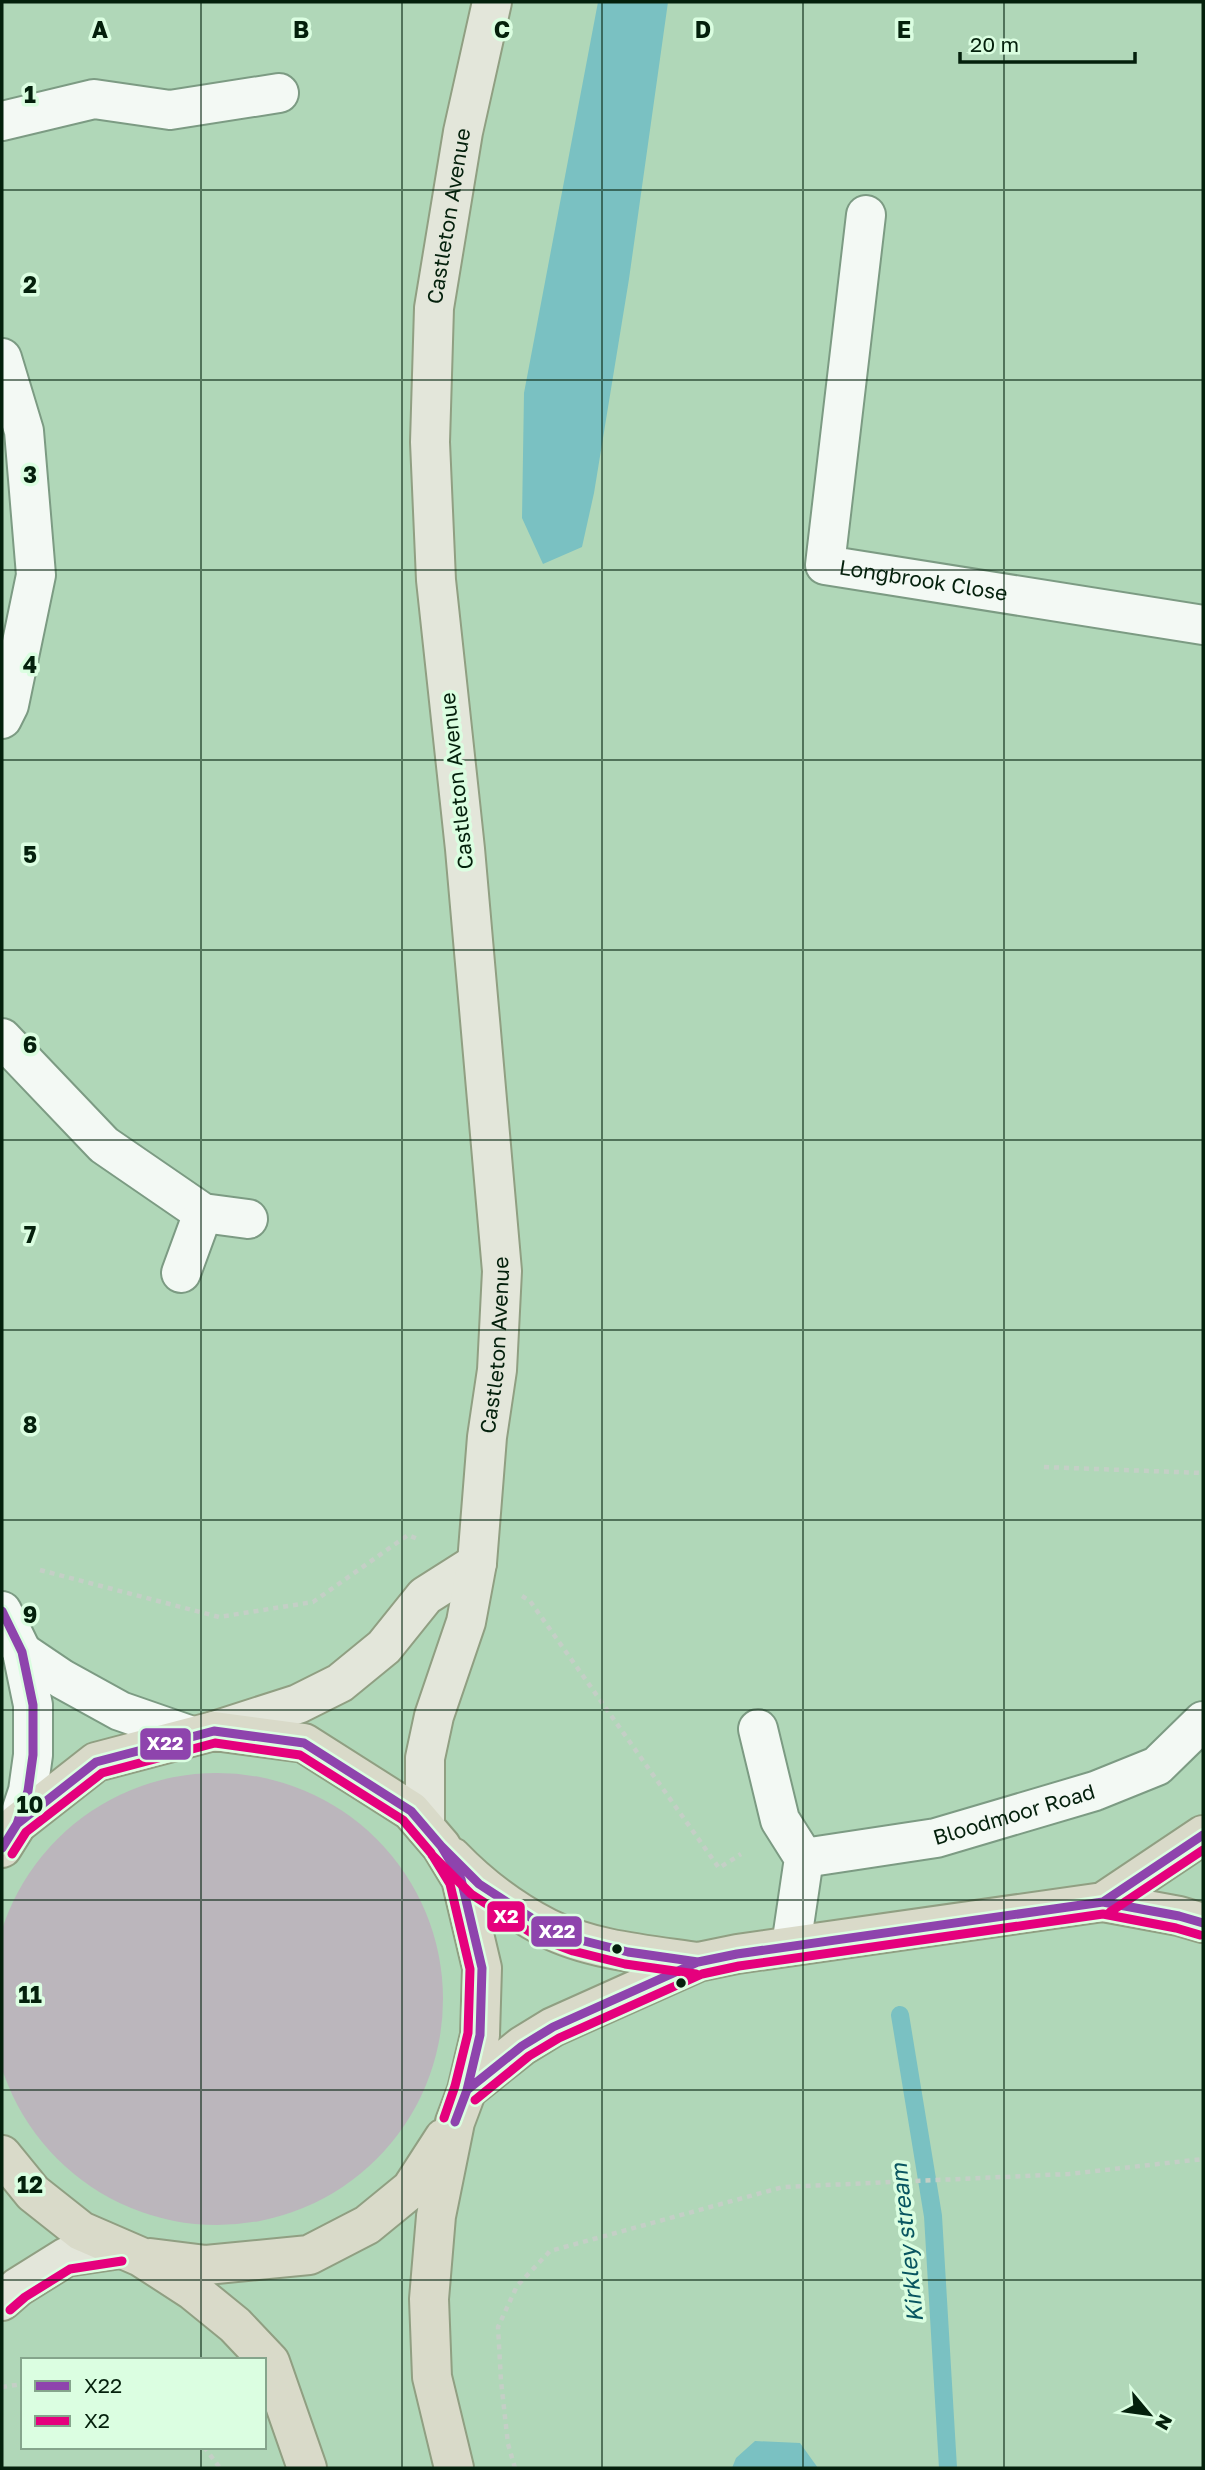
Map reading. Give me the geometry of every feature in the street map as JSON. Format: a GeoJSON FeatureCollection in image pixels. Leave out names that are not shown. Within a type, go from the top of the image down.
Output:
{"type":"FeatureCollection","features":[{"type":"Feature","properties":{"kind":"highway"},"geometry":{"type":"LineString","coordinates":[[9,1836],[96,1762],[203,1734],[304,1743],[411,1811],[479,1884],[547,1928],[576,1939],[628,1952],[698,1962]]}},
{"type":"Feature","properties":{"kind":"highway"},"geometry":{"type":"LineString","coordinates":[[1103,1902],[1203,1835]]}},
{"type":"Feature","properties":{"kind":"highway"},"geometry":{"type":"LineString","coordinates":[[433,1836],[461,1879],[482,1968],[480,2035],[436,2216],[429,2299],[432,2376],[454,2468]]}},
{"type":"Feature","properties":{"kind":"highway"},"geometry":{"type":"LineString","coordinates":[[130,2253],[206,2265],[309,2255],[366,2225],[411,2189],[461,2106],[522,2046],[553,2028],[698,1962],[791,1946],[1103,1902],[1180,1916],[1203,1923]]}},
{"type":"Feature","properties":{"kind":"highway"},"geometry":{"type":"LineString","coordinates":[[2,2155],[33,2193],[81,2231],[130,2253],[192,2290],[235,2325],[270,2362],[307,2468]]}},
{"type":"Feature","properties":{"kind":"main road","name":"Castleton Avenue"},"geometry":{"type":"LineString","coordinates":[[433,1836],[425,1758],[434,1716],[466,1622],[477,1563],[487,1437],[497,1370],[502,1271],[465,849],[436,580],[430,443],[434,308],[463,132],[492,2]]}},
{"type":"Feature","properties":{"kind":"main road"},"geometry":{"type":"LineString","coordinates":[[203,1734],[298,1704],[340,1683],[384,1647],[425,1596],[477,1563]]}},
{"type":"Feature","properties":{"kind":"main road"},"geometry":{"type":"LineString","coordinates":[[2,2301],[18,2287],[66,2257],[130,2253]]}},
{"type":"Feature","properties":{"kind":"street"},"geometry":{"type":"LineString","coordinates":[[2,121],[94,99],[170,110],[279,93]]}},
{"type":"Feature","properties":{"kind":"street","name":"Longbrook Close"},"geometry":{"type":"LineString","coordinates":[[866,215],[825,565],[1203,625]]}},
{"type":"Feature","properties":{"kind":"street"},"geometry":{"type":"LineString","coordinates":[[2,358],[24,431],[36,575],[9,705],[2,719]]}},
{"type":"Feature","properties":{"kind":"street"},"geometry":{"type":"LineString","coordinates":[[2,1038],[104,1145],[203,1213],[248,1219]]}},
{"type":"Feature","properties":{"kind":"street"},"geometry":{"type":"LineString","coordinates":[[181,1273],[203,1213]]}},
{"type":"Feature","properties":{"kind":"street"},"geometry":{"type":"LineString","coordinates":[[2,1611],[22,1652],[33,1705],[33,1755],[27,1791],[9,1836]]}},
{"type":"Feature","properties":{"kind":"street"},"geometry":{"type":"LineString","coordinates":[[22,1652],[62,1679],[120,1711],[203,1734]]}},
{"type":"Feature","properties":{"kind":"street","name":"Bloodmoor Road"},"geometry":{"type":"LineString","coordinates":[[804,1858],[936,1838],[1095,1791],[1157,1766],[1203,1721]]}},
{"type":"Feature","properties":{"kind":"street"},"geometry":{"type":"LineString","coordinates":[[758,1729],[780,1820],[804,1858],[791,1946]]}},
{"type":"Feature","properties":{"kind":"path"},"geometry":{"type":"LineString","coordinates":[[1044,1467],[1203,1473]]}},
{"type":"Feature","properties":{"kind":"path"},"geometry":{"type":"LineString","coordinates":[[515,2468],[508,2444],[498,2327],[517,2286],[550,2251],[783,2188],[1069,2174],[1203,2159]]}},
{"type":"Feature","properties":{"kind":"path"},"geometry":{"type":"LineString","coordinates":[[2,2387],[21,2384]]}},
{"type":"Feature","properties":{"kind":"path"},"geometry":{"type":"LineString","coordinates":[[206,2449],[220,2468]]}},
{"type":"Feature","properties":{"kind":"shaded area"},"geometry":{"type":"Polygon","coordinates":[[[217,1773],[261,1778],[303,1791],[342,1811],[376,1840],[405,1874],[433,1934],[441,1977],[441,2021],[433,2064],[405,2124],[376,2158],[342,2187],[303,2207],[261,2220],[217,2225],[173,2220],[131,2207],[92,2187],[58,2158],[29,2124],[9,2085],[-1,2056],[-1,1942],[9,1913],[29,1874],[58,1840],[92,1811],[131,1791],[173,1778],[217,1773]]]}},
{"type":"Feature","properties":{"kind":"water"},"geometry":{"type":"Polygon","coordinates":[[[598,2],[668,2],[629,279],[594,493],[582,547],[543,564],[522,518],[524,393],[598,2]]]}},
{"type":"Feature","properties":{"kind":"water"},"geometry":{"type":"Polygon","coordinates":[[[755,2441],[800,2443],[818,2468],[732,2468],[736,2458],[755,2441]]]}},
{"type":"Feature","properties":{"kind":"waterway","name":"Kirkley stream"},"geometry":{"type":"LineString","coordinates":[[900,2015],[933,2216],[948,2468]]}},
{"type":"Feature","properties":{"kind":"transit line","name":"X22"},"geometry":{"type":"LineString","coordinates":[[2,1611],[22,1652],[33,1705],[33,1755],[28,1791],[17,1824]]}},
{"type":"Feature","properties":{"kind":"transit line","name":"X22"},"geometry":{"type":"LineString","coordinates":[[2,1848],[17,1824],[96,1762],[214,1731],[304,1743],[411,1811],[441,1846],[461,1879],[482,1968],[480,2035],[467,2090],[455,2122]]}},
{"type":"Feature","properties":{"kind":"transit line","name":"X2"},"geometry":{"type":"LineString","coordinates":[[12,1854],[26,1832],[102,1773],[215,1743],[300,1755],[403,1820],[431,1853],[450,1884],[470,1969],[468,2033],[444,2118]]}},
{"type":"Feature","properties":{"kind":"transit line","name":"X22"},"geometry":{"type":"LineString","coordinates":[[1103,1902],[1203,1835]]}},
{"type":"Feature","properties":{"kind":"transit line","name":"X22"},"geometry":{"type":"LineString","coordinates":[[441,1846],[479,1884],[547,1928],[576,1939],[628,1952],[698,1962]]}},
{"type":"Feature","properties":{"kind":"transit line","name":"X2"},"geometry":{"type":"LineString","coordinates":[[1110,1912],[1203,1850]]}},
{"type":"Feature","properties":{"kind":"transit line","name":"X2"},"geometry":{"type":"LineString","coordinates":[[432,1855],[471,1894],[541,1939],[573,1951],[625,1964],[696,1974]]}},
{"type":"Feature","properties":{"kind":"transit line","name":"X22"},"geometry":{"type":"LineString","coordinates":[[467,2090],[522,2046],[553,2027],[698,1962],[737,1954],[1103,1902],[1203,1923]]}},
{"type":"Feature","properties":{"kind":"transit line","name":"X2"},"geometry":{"type":"LineString","coordinates":[[475,2100],[529,2056],[559,2038],[702,1974],[739,1966],[1103,1914],[1200,1935]]}},
{"type":"Feature","properties":{"kind":"transit line","name":"X2"},"geometry":{"type":"LineString","coordinates":[[10,2310],[25,2297],[70,2269],[122,2261]]}}]}
